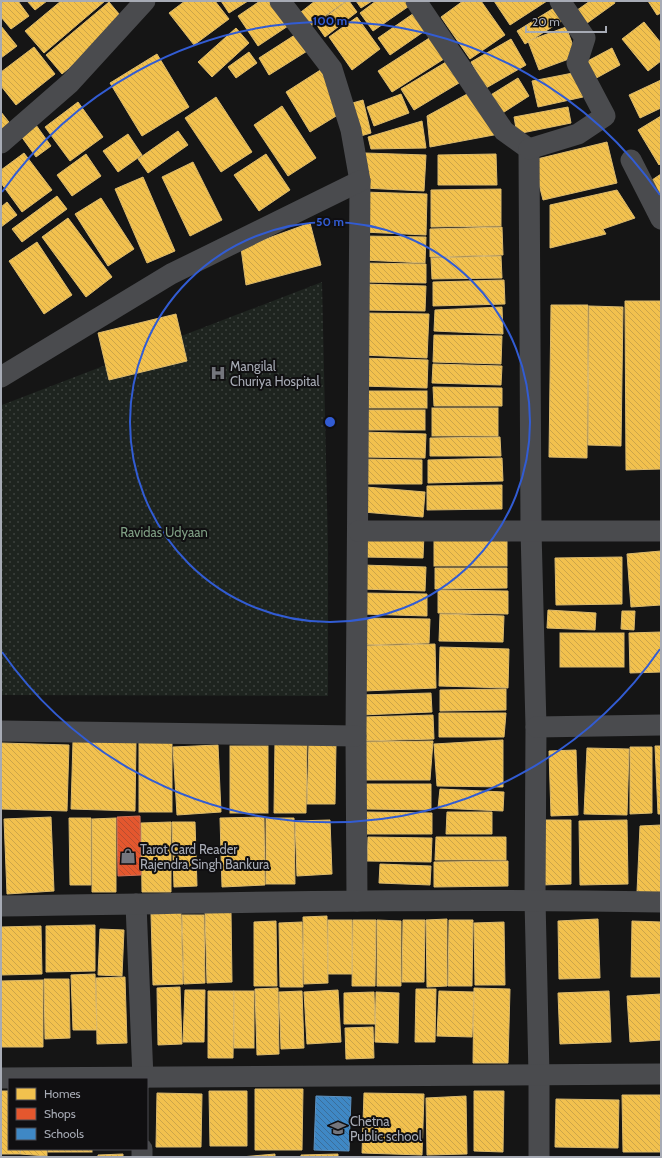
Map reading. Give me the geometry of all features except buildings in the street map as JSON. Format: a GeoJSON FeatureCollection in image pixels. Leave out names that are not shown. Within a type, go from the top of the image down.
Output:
{"type":"FeatureCollection","features":[{"type":"Feature","properties":{"kind":"street"},"geometry":{"type":"LineString","coordinates":[[1,143],[70,83],[145,1]]}},
{"type":"Feature","properties":{"kind":"street"},"geometry":{"type":"LineString","coordinates":[[280,1],[332,70],[351,130],[360,181],[356,736],[358,901]]}},
{"type":"Feature","properties":{"kind":"street"},"geometry":{"type":"LineString","coordinates":[[416,1],[504,131],[530,149]]}},
{"type":"Feature","properties":{"kind":"street"},"geometry":{"type":"LineString","coordinates":[[530,149],[578,134],[605,116],[577,63],[585,38],[560,1]]}},
{"type":"Feature","properties":{"kind":"street"},"geometry":{"type":"LineString","coordinates":[[530,149],[531,530],[536,727],[535,900],[539,1075],[539,1157]]}},
{"type":"Feature","properties":{"kind":"street"},"geometry":{"type":"LineString","coordinates":[[630,160],[661,219]]}},
{"type":"Feature","properties":{"kind":"street"},"geometry":{"type":"LineString","coordinates":[[1,378],[171,274],[360,181]]}},
{"type":"Feature","properties":{"kind":"street"},"geometry":{"type":"LineString","coordinates":[[358,531],[661,531]]}},
{"type":"Feature","properties":{"kind":"street"},"geometry":{"type":"LineString","coordinates":[[536,727],[661,725]]}},
{"type":"Feature","properties":{"kind":"street"},"geometry":{"type":"LineString","coordinates":[[1,730],[356,736]]}},
{"type":"Feature","properties":{"kind":"street"},"geometry":{"type":"LineString","coordinates":[[1,906],[358,901],[535,900],[661,902]]}},
{"type":"Feature","properties":{"kind":"street"},"geometry":{"type":"LineString","coordinates":[[136,904],[143,1078]]}},
{"type":"Feature","properties":{"kind":"street"},"geometry":{"type":"LineString","coordinates":[[1,1078],[661,1074]]}},
{"type":"Feature","properties":{"kind":"green space","name":"Ravidas Udyaan"},"geometry":{"type":"Polygon","coordinates":[[[322,282],[328,547],[328,696],[1,695],[2,405],[322,282]]]}},
{"type":"Feature","properties":{"kind":"place","name":"Mangilal Churiya Hospital"},"geometry":{"type":"Point","coordinates":[218,373]}},
{"type":"Feature","properties":{"kind":"place","name":"Tarot Card Reader Rajendra Singh Bankura"},"geometry":{"type":"Point","coordinates":[128,856]}},
{"type":"Feature","properties":{"kind":"place","name":"Chetna Public school"},"geometry":{"type":"Point","coordinates":[338,1128]}}]}
